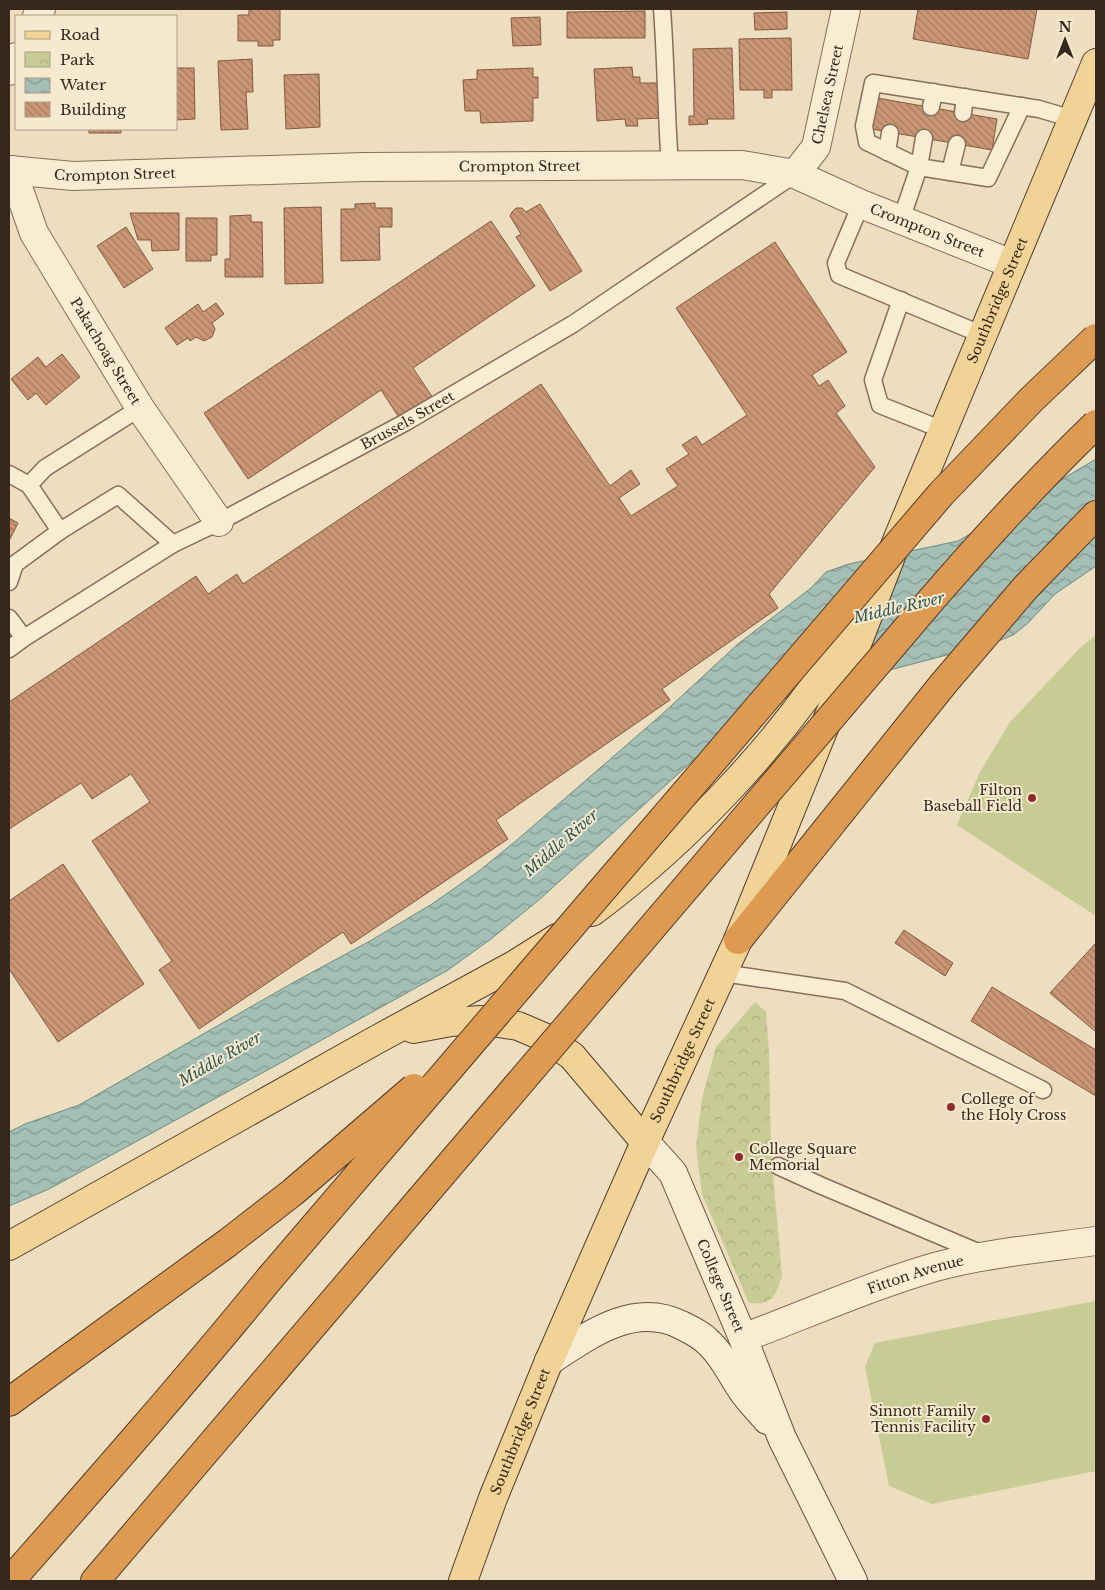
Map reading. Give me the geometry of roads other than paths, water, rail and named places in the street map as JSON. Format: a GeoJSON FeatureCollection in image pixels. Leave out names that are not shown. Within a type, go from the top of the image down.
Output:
{"type":"FeatureCollection","features":[{"type":"Feature","properties":{"kind":"highway"},"geometry":{"type":"LineString","coordinates":[[10,1581],[155,1416],[270,1278],[941,494],[1031,400],[1096,338]]}},
{"type":"Feature","properties":{"kind":"highway"},"geometry":{"type":"LineString","coordinates":[[95,1581],[932,599],[992,530],[1096,424]]}},
{"type":"Feature","properties":{"kind":"highway"},"geometry":{"type":"LineString","coordinates":[[738,940],[944,683],[1026,587],[1096,515]]}},
{"type":"Feature","properties":{"kind":"highway"},"geometry":{"type":"LineString","coordinates":[[9,1402],[226,1244],[293,1192],[399,1102],[505,1004]]}},
{"type":"Feature","properties":{"kind":"main road","name":"Southbridge Street"},"geometry":{"type":"LineString","coordinates":[[463,1581],[493,1498],[549,1361],[645,1142],[738,940],[833,706],[898,538],[1096,63]]}},
{"type":"Feature","properties":{"kind":"main road","name":"Southbridge Street"},"geometry":{"type":"LineString","coordinates":[[376,1040],[514,965],[554,940],[633,880],[701,817],[735,784],[834,658],[864,606],[898,538]]}},
{"type":"Feature","properties":{"kind":"main road"},"geometry":{"type":"LineString","coordinates":[[9,1246],[376,1040],[421,1027],[451,1022],[481,1020],[518,1026],[546,1038],[572,1056],[645,1142]]}},
{"type":"Feature","properties":{"kind":"street","name":"Chelsea Street"},"geometry":{"type":"LineString","coordinates":[[795,174],[816,147],[846,9]]}},
{"type":"Feature","properties":{"kind":"street"},"geometry":{"type":"LineString","coordinates":[[9,71],[15,59]]}},
{"type":"Feature","properties":{"kind":"street","name":"Crompton Street"},"geometry":{"type":"LineString","coordinates":[[10,170],[73,176],[364,167],[742,165],[795,174],[861,204],[1012,264]]}},
{"type":"Feature","properties":{"kind":"street","name":"Pakachoag Street"},"geometry":{"type":"LineString","coordinates":[[10,170],[34,233],[140,408],[219,522]]}},
{"type":"Feature","properties":{"kind":"street","name":"College Street"},"geometry":{"type":"LineString","coordinates":[[645,1142],[673,1173],[743,1338],[782,1438],[853,1581]]}},
{"type":"Feature","properties":{"kind":"street","name":"Fitton Avenue"},"geometry":{"type":"LineString","coordinates":[[743,1338],[900,1278],[938,1266],[988,1256],[1096,1241]]}},
{"type":"Feature","properties":{"kind":"street","name":"College Street"},"geometry":{"type":"LineString","coordinates":[[549,1361],[597,1330],[623,1321],[633,1318],[658,1317],[674,1322],[694,1331],[709,1343],[724,1360],[741,1390],[782,1438]]}},
{"type":"Feature","properties":{"kind":"lane"},"geometry":{"type":"LineString","coordinates":[[662,9],[670,166]]}},
{"type":"Feature","properties":{"kind":"lane"},"geometry":{"type":"LineString","coordinates":[[1022,106],[988,178],[920,167],[867,142],[864,126],[873,84],[899,94],[932,100],[964,105],[1022,106],[1073,118]]}},
{"type":"Feature","properties":{"kind":"lane"},"geometry":{"type":"LineString","coordinates":[[887,152],[890,132]]}},
{"type":"Feature","properties":{"kind":"lane"},"geometry":{"type":"LineString","coordinates":[[901,220],[920,167],[924,138]]}},
{"type":"Feature","properties":{"kind":"lane"},"geometry":{"type":"LineString","coordinates":[[950,172],[957,144]]}},
{"type":"Feature","properties":{"kind":"lane","name":"Brussels Street"},"geometry":{"type":"LineString","coordinates":[[9,649],[174,544],[406,422],[573,324],[795,174]]}},
{"type":"Feature","properties":{"kind":"lane"},"geometry":{"type":"LineString","coordinates":[[861,204],[836,264],[839,275],[983,334]]}},
{"type":"Feature","properties":{"kind":"lane"},"geometry":{"type":"LineString","coordinates":[[901,300],[873,380],[880,405],[943,430]]}},
{"type":"Feature","properties":{"kind":"lane"},"geometry":{"type":"LineString","coordinates":[[29,485],[44,468],[140,408]]}},
{"type":"Feature","properties":{"kind":"lane"},"geometry":{"type":"LineString","coordinates":[[9,474],[29,485],[60,531]]}},
{"type":"Feature","properties":{"kind":"lane"},"geometry":{"type":"LineString","coordinates":[[9,582],[15,564],[60,531],[118,495],[174,544]]}},
{"type":"Feature","properties":{"kind":"lane"},"geometry":{"type":"LineString","coordinates":[[9,618],[24,638]]}},
{"type":"Feature","properties":{"kind":"lane"},"geometry":{"type":"LineString","coordinates":[[723,973],[846,991],[1043,1090]]}},
{"type":"Feature","properties":{"kind":"lane"},"geometry":{"type":"LineString","coordinates":[[778,1166],[988,1256]]}},
{"type":"Feature","properties":{"kind":"water","name":"Middle River"},"geometry":{"type":"Polygon","coordinates":[[[1096,459],[1096,566],[1055,594],[1027,624],[1013,635],[996,642],[753,706],[540,899],[491,939],[448,970],[49,1189],[9,1206],[9,1132],[25,1124],[79,1105],[432,904],[479,871],[517,840],[660,716],[738,644],[811,588],[826,572],[849,564],[958,541],[1096,459]]]}},
{"type":"Feature","properties":{"kind":"place","name":"Filton Baseball Field"},"geometry":{"type":"Point","coordinates":[1032,798]}},
{"type":"Feature","properties":{"kind":"place","name":"College of the Holy Cross"},"geometry":{"type":"Point","coordinates":[951,1107]}},
{"type":"Feature","properties":{"kind":"place","name":"College Square Memorial"},"geometry":{"type":"Point","coordinates":[739,1157]}},
{"type":"Feature","properties":{"kind":"place","name":"Sinnott Family Tennis Facility"},"geometry":{"type":"Point","coordinates":[986,1419]}}]}
